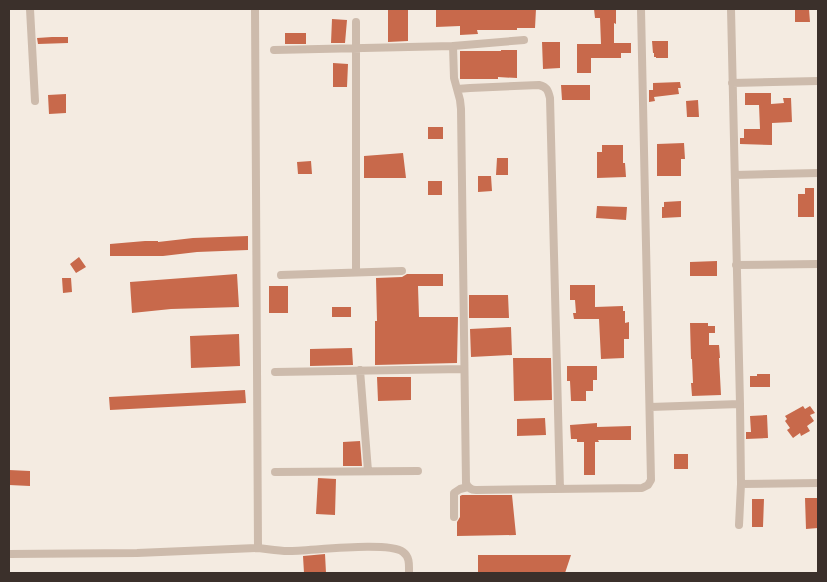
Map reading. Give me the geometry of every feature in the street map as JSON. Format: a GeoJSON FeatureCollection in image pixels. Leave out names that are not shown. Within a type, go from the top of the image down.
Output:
{"type":"FeatureCollection","features":[{"type":"Feature","properties":{"kind":"street"},"geometry":{"type":"LineString","coordinates":[[30,9],[35,101]]}},
{"type":"Feature","properties":{"kind":"street"},"geometry":{"type":"LineString","coordinates":[[255,9],[258,548]]}},
{"type":"Feature","properties":{"kind":"street"},"geometry":{"type":"LineString","coordinates":[[454,46],[454,78],[461,109],[465,478],[468,487],[472,490],[642,488],[648,485],[651,480],[640,9]]}},
{"type":"Feature","properties":{"kind":"street"},"geometry":{"type":"LineString","coordinates":[[730,9],[740,404],[739,525]]}},
{"type":"Feature","properties":{"kind":"street"},"geometry":{"type":"LineString","coordinates":[[356,22],[356,272]]}},
{"type":"Feature","properties":{"kind":"street"},"geometry":{"type":"LineString","coordinates":[[274,50],[454,46],[524,40]]}},
{"type":"Feature","properties":{"kind":"street"},"geometry":{"type":"LineString","coordinates":[[732,83],[818,81]]}},
{"type":"Feature","properties":{"kind":"street"},"geometry":{"type":"LineString","coordinates":[[457,89],[539,85],[546,87],[549,91],[560,489]]}},
{"type":"Feature","properties":{"kind":"street"},"geometry":{"type":"LineString","coordinates":[[735,174],[818,173]]}},
{"type":"Feature","properties":{"kind":"street"},"geometry":{"type":"LineString","coordinates":[[736,265],[818,264]]}},
{"type":"Feature","properties":{"kind":"street"},"geometry":{"type":"LineString","coordinates":[[281,275],[402,271]]}},
{"type":"Feature","properties":{"kind":"street"},"geometry":{"type":"LineString","coordinates":[[275,372],[464,369]]}},
{"type":"Feature","properties":{"kind":"street"},"geometry":{"type":"LineString","coordinates":[[360,370],[368,471]]}},
{"type":"Feature","properties":{"kind":"street"},"geometry":{"type":"LineString","coordinates":[[650,407],[740,404]]}},
{"type":"Feature","properties":{"kind":"street"},"geometry":{"type":"LineString","coordinates":[[274,472],[418,471]]}},
{"type":"Feature","properties":{"kind":"street"},"geometry":{"type":"LineString","coordinates":[[740,484],[818,483]]}},
{"type":"Feature","properties":{"kind":"street"},"geometry":{"type":"LineString","coordinates":[[454,517],[454,493],[468,487]]}},
{"type":"Feature","properties":{"kind":"street"},"geometry":{"type":"LineString","coordinates":[[9,554],[136,553],[258,548],[289,551],[380,546],[396,548],[404,552],[409,559],[409,573]]}},
{"type":"Feature","properties":{"kind":"building"},"geometry":{"type":"Polygon","coordinates":[[[388,9],[408,9],[408,41],[388,42],[388,9]]]}},
{"type":"Feature","properties":{"kind":"building"},"geometry":{"type":"Polygon","coordinates":[[[436,9],[536,9],[535,28],[477,30],[478,34],[460,35],[460,26],[436,27],[436,9]]]}},
{"type":"Feature","properties":{"kind":"building"},"geometry":{"type":"Polygon","coordinates":[[[594,9],[616,9],[614,43],[631,43],[631,53],[621,53],[621,58],[591,58],[591,73],[577,73],[577,44],[601,44],[600,18],[595,18],[594,9]]]}},
{"type":"Feature","properties":{"kind":"building"},"geometry":{"type":"Polygon","coordinates":[[[795,9],[809,9],[810,22],[795,22],[795,9]]]}},
{"type":"Feature","properties":{"kind":"building"},"geometry":{"type":"Polygon","coordinates":[[[332,19],[347,20],[345,43],[331,43],[332,19]]]}},
{"type":"Feature","properties":{"kind":"building"},"geometry":{"type":"Polygon","coordinates":[[[285,33],[306,33],[306,44],[285,44],[285,33]]]}},
{"type":"Feature","properties":{"kind":"building"},"geometry":{"type":"Polygon","coordinates":[[[68,37],[68,43],[38,44],[37,38],[68,37]]]}},
{"type":"Feature","properties":{"kind":"building"},"geometry":{"type":"Polygon","coordinates":[[[652,41],[668,41],[668,58],[654,57],[652,41]]]}},
{"type":"Feature","properties":{"kind":"building"},"geometry":{"type":"Polygon","coordinates":[[[542,42],[560,42],[560,68],[543,69],[542,42]]]}},
{"type":"Feature","properties":{"kind":"building"},"geometry":{"type":"Polygon","coordinates":[[[517,50],[517,78],[460,79],[460,51],[517,50]]]}},
{"type":"Feature","properties":{"kind":"building"},"geometry":{"type":"Polygon","coordinates":[[[333,63],[348,64],[347,87],[333,87],[333,63]]]}},
{"type":"Feature","properties":{"kind":"building"},"geometry":{"type":"Polygon","coordinates":[[[680,82],[679,94],[654,97],[655,101],[649,102],[649,90],[653,90],[653,83],[680,82]]]}},
{"type":"Feature","properties":{"kind":"building"},"geometry":{"type":"Polygon","coordinates":[[[561,85],[590,85],[590,100],[562,100],[561,85]]]}},
{"type":"Feature","properties":{"kind":"building"},"geometry":{"type":"Polygon","coordinates":[[[745,93],[771,93],[771,104],[784,103],[783,98],[791,98],[792,122],[772,123],[772,145],[740,144],[740,138],[744,138],[744,129],[760,129],[759,105],[745,105],[745,93]]]}},
{"type":"Feature","properties":{"kind":"building"},"geometry":{"type":"Polygon","coordinates":[[[66,94],[66,113],[49,114],[48,95],[66,94]]]}},
{"type":"Feature","properties":{"kind":"building"},"geometry":{"type":"Polygon","coordinates":[[[698,100],[699,117],[687,117],[686,101],[698,100]]]}},
{"type":"Feature","properties":{"kind":"building"},"geometry":{"type":"Polygon","coordinates":[[[428,127],[443,127],[443,139],[428,139],[428,127]]]}},
{"type":"Feature","properties":{"kind":"building"},"geometry":{"type":"Polygon","coordinates":[[[684,143],[685,159],[681,159],[681,176],[657,176],[657,144],[684,143]]]}},
{"type":"Feature","properties":{"kind":"building"},"geometry":{"type":"Polygon","coordinates":[[[602,145],[623,145],[623,163],[625,163],[626,177],[597,178],[597,152],[602,152],[602,145]]]}},
{"type":"Feature","properties":{"kind":"building"},"geometry":{"type":"Polygon","coordinates":[[[403,153],[406,178],[364,178],[364,156],[403,153]]]}},
{"type":"Feature","properties":{"kind":"building"},"geometry":{"type":"Polygon","coordinates":[[[497,158],[508,158],[508,175],[496,175],[497,158]]]}},
{"type":"Feature","properties":{"kind":"building"},"geometry":{"type":"Polygon","coordinates":[[[311,161],[312,174],[298,174],[297,162],[311,161]]]}},
{"type":"Feature","properties":{"kind":"building"},"geometry":{"type":"Polygon","coordinates":[[[478,176],[491,176],[492,191],[478,192],[478,176]]]}},
{"type":"Feature","properties":{"kind":"building"},"geometry":{"type":"Polygon","coordinates":[[[428,181],[442,181],[442,195],[428,195],[428,181]]]}},
{"type":"Feature","properties":{"kind":"building"},"geometry":{"type":"Polygon","coordinates":[[[805,188],[814,188],[814,217],[798,217],[798,194],[805,194],[805,188]]]}},
{"type":"Feature","properties":{"kind":"building"},"geometry":{"type":"Polygon","coordinates":[[[681,201],[681,217],[662,218],[664,202],[681,201]]]}},
{"type":"Feature","properties":{"kind":"building"},"geometry":{"type":"Polygon","coordinates":[[[597,206],[627,207],[626,220],[596,218],[597,206]]]}},
{"type":"Feature","properties":{"kind":"building"},"geometry":{"type":"Polygon","coordinates":[[[248,236],[248,250],[197,252],[163,256],[110,256],[110,244],[248,236]]]}},
{"type":"Feature","properties":{"kind":"building"},"geometry":{"type":"Polygon","coordinates":[[[79,257],[86,267],[76,273],[70,264],[79,257]]]}},
{"type":"Feature","properties":{"kind":"building"},"geometry":{"type":"Polygon","coordinates":[[[717,261],[717,276],[690,276],[690,262],[717,261]]]}},
{"type":"Feature","properties":{"kind":"building"},"geometry":{"type":"Polygon","coordinates":[[[237,274],[239,307],[171,309],[132,313],[130,282],[237,274]]]}},
{"type":"Feature","properties":{"kind":"building"},"geometry":{"type":"Polygon","coordinates":[[[407,274],[443,274],[443,286],[418,286],[419,317],[458,317],[457,363],[375,365],[376,278],[402,277],[407,274]]]}},
{"type":"Feature","properties":{"kind":"building"},"geometry":{"type":"Polygon","coordinates":[[[62,278],[71,278],[72,292],[63,293],[62,278]]]}},
{"type":"Feature","properties":{"kind":"building"},"geometry":{"type":"Polygon","coordinates":[[[570,285],[595,285],[595,307],[623,306],[625,323],[629,322],[629,339],[624,339],[624,358],[601,359],[599,319],[574,319],[573,313],[576,313],[575,300],[570,300],[570,285]]]}},
{"type":"Feature","properties":{"kind":"building"},"geometry":{"type":"Polygon","coordinates":[[[269,286],[288,286],[288,313],[269,313],[269,286]]]}},
{"type":"Feature","properties":{"kind":"building"},"geometry":{"type":"Polygon","coordinates":[[[469,295],[508,295],[509,318],[469,318],[469,295]]]}},
{"type":"Feature","properties":{"kind":"building"},"geometry":{"type":"Polygon","coordinates":[[[332,307],[351,307],[351,317],[332,317],[332,307]]]}},
{"type":"Feature","properties":{"kind":"building"},"geometry":{"type":"Polygon","coordinates":[[[690,323],[708,323],[708,326],[715,326],[715,333],[709,333],[709,345],[719,345],[721,395],[692,396],[690,323]]]}},
{"type":"Feature","properties":{"kind":"building"},"geometry":{"type":"Polygon","coordinates":[[[511,327],[512,355],[471,357],[470,329],[511,327]]]}},
{"type":"Feature","properties":{"kind":"building"},"geometry":{"type":"Polygon","coordinates":[[[239,334],[240,366],[191,368],[190,336],[239,334]]]}},
{"type":"Feature","properties":{"kind":"building"},"geometry":{"type":"Polygon","coordinates":[[[352,348],[353,365],[310,366],[310,349],[352,348]]]}},
{"type":"Feature","properties":{"kind":"building"},"geometry":{"type":"Polygon","coordinates":[[[513,358],[551,358],[552,400],[514,401],[513,358]]]}},
{"type":"Feature","properties":{"kind":"building"},"geometry":{"type":"Polygon","coordinates":[[[567,366],[597,366],[597,380],[593,380],[593,391],[586,391],[586,401],[571,401],[570,381],[567,381],[567,366]]]}},
{"type":"Feature","properties":{"kind":"building"},"geometry":{"type":"Polygon","coordinates":[[[757,374],[770,374],[770,387],[750,387],[750,376],[757,376],[757,374]]]}},
{"type":"Feature","properties":{"kind":"building"},"geometry":{"type":"Polygon","coordinates":[[[377,377],[411,377],[411,400],[378,401],[377,377]]]}},
{"type":"Feature","properties":{"kind":"building"},"geometry":{"type":"Polygon","coordinates":[[[245,390],[246,403],[110,410],[109,397],[245,390]]]}},
{"type":"Feature","properties":{"kind":"building"},"geometry":{"type":"Polygon","coordinates":[[[803,406],[805,409],[810,406],[815,413],[810,415],[814,421],[807,426],[810,431],[801,436],[800,433],[793,438],[787,430],[790,428],[785,421],[787,419],[785,416],[803,406]]]}},
{"type":"Feature","properties":{"kind":"building"},"geometry":{"type":"Polygon","coordinates":[[[767,415],[768,438],[746,439],[746,432],[751,432],[750,416],[767,415]]]}},
{"type":"Feature","properties":{"kind":"building"},"geometry":{"type":"Polygon","coordinates":[[[545,418],[546,435],[517,436],[517,419],[545,418]]]}},
{"type":"Feature","properties":{"kind":"building"},"geometry":{"type":"Polygon","coordinates":[[[597,423],[597,427],[631,426],[631,440],[598,440],[599,442],[595,442],[595,475],[584,475],[584,442],[577,442],[577,439],[571,439],[570,425],[597,423]]]}},
{"type":"Feature","properties":{"kind":"building"},"geometry":{"type":"Polygon","coordinates":[[[360,441],[362,466],[343,466],[343,442],[360,441]]]}},
{"type":"Feature","properties":{"kind":"building"},"geometry":{"type":"Polygon","coordinates":[[[674,454],[688,454],[688,469],[674,469],[674,454]]]}},
{"type":"Feature","properties":{"kind":"building"},"geometry":{"type":"Polygon","coordinates":[[[9,470],[30,471],[30,486],[9,485],[9,470]]]}},
{"type":"Feature","properties":{"kind":"building"},"geometry":{"type":"Polygon","coordinates":[[[318,478],[336,479],[335,515],[316,514],[318,478]]]}},
{"type":"Feature","properties":{"kind":"building"},"geometry":{"type":"Polygon","coordinates":[[[512,495],[516,535],[457,536],[457,522],[460,517],[460,496],[512,495]]]}},
{"type":"Feature","properties":{"kind":"building"},"geometry":{"type":"Polygon","coordinates":[[[805,498],[818,498],[818,528],[806,529],[805,498]]]}},
{"type":"Feature","properties":{"kind":"building"},"geometry":{"type":"Polygon","coordinates":[[[752,499],[764,499],[763,527],[752,527],[752,499]]]}},
{"type":"Feature","properties":{"kind":"building"},"geometry":{"type":"Polygon","coordinates":[[[325,554],[326,573],[304,573],[303,556],[325,554]]]}},
{"type":"Feature","properties":{"kind":"building"},"geometry":{"type":"Polygon","coordinates":[[[478,555],[571,555],[565,573],[478,573],[478,555]]]}}]}
